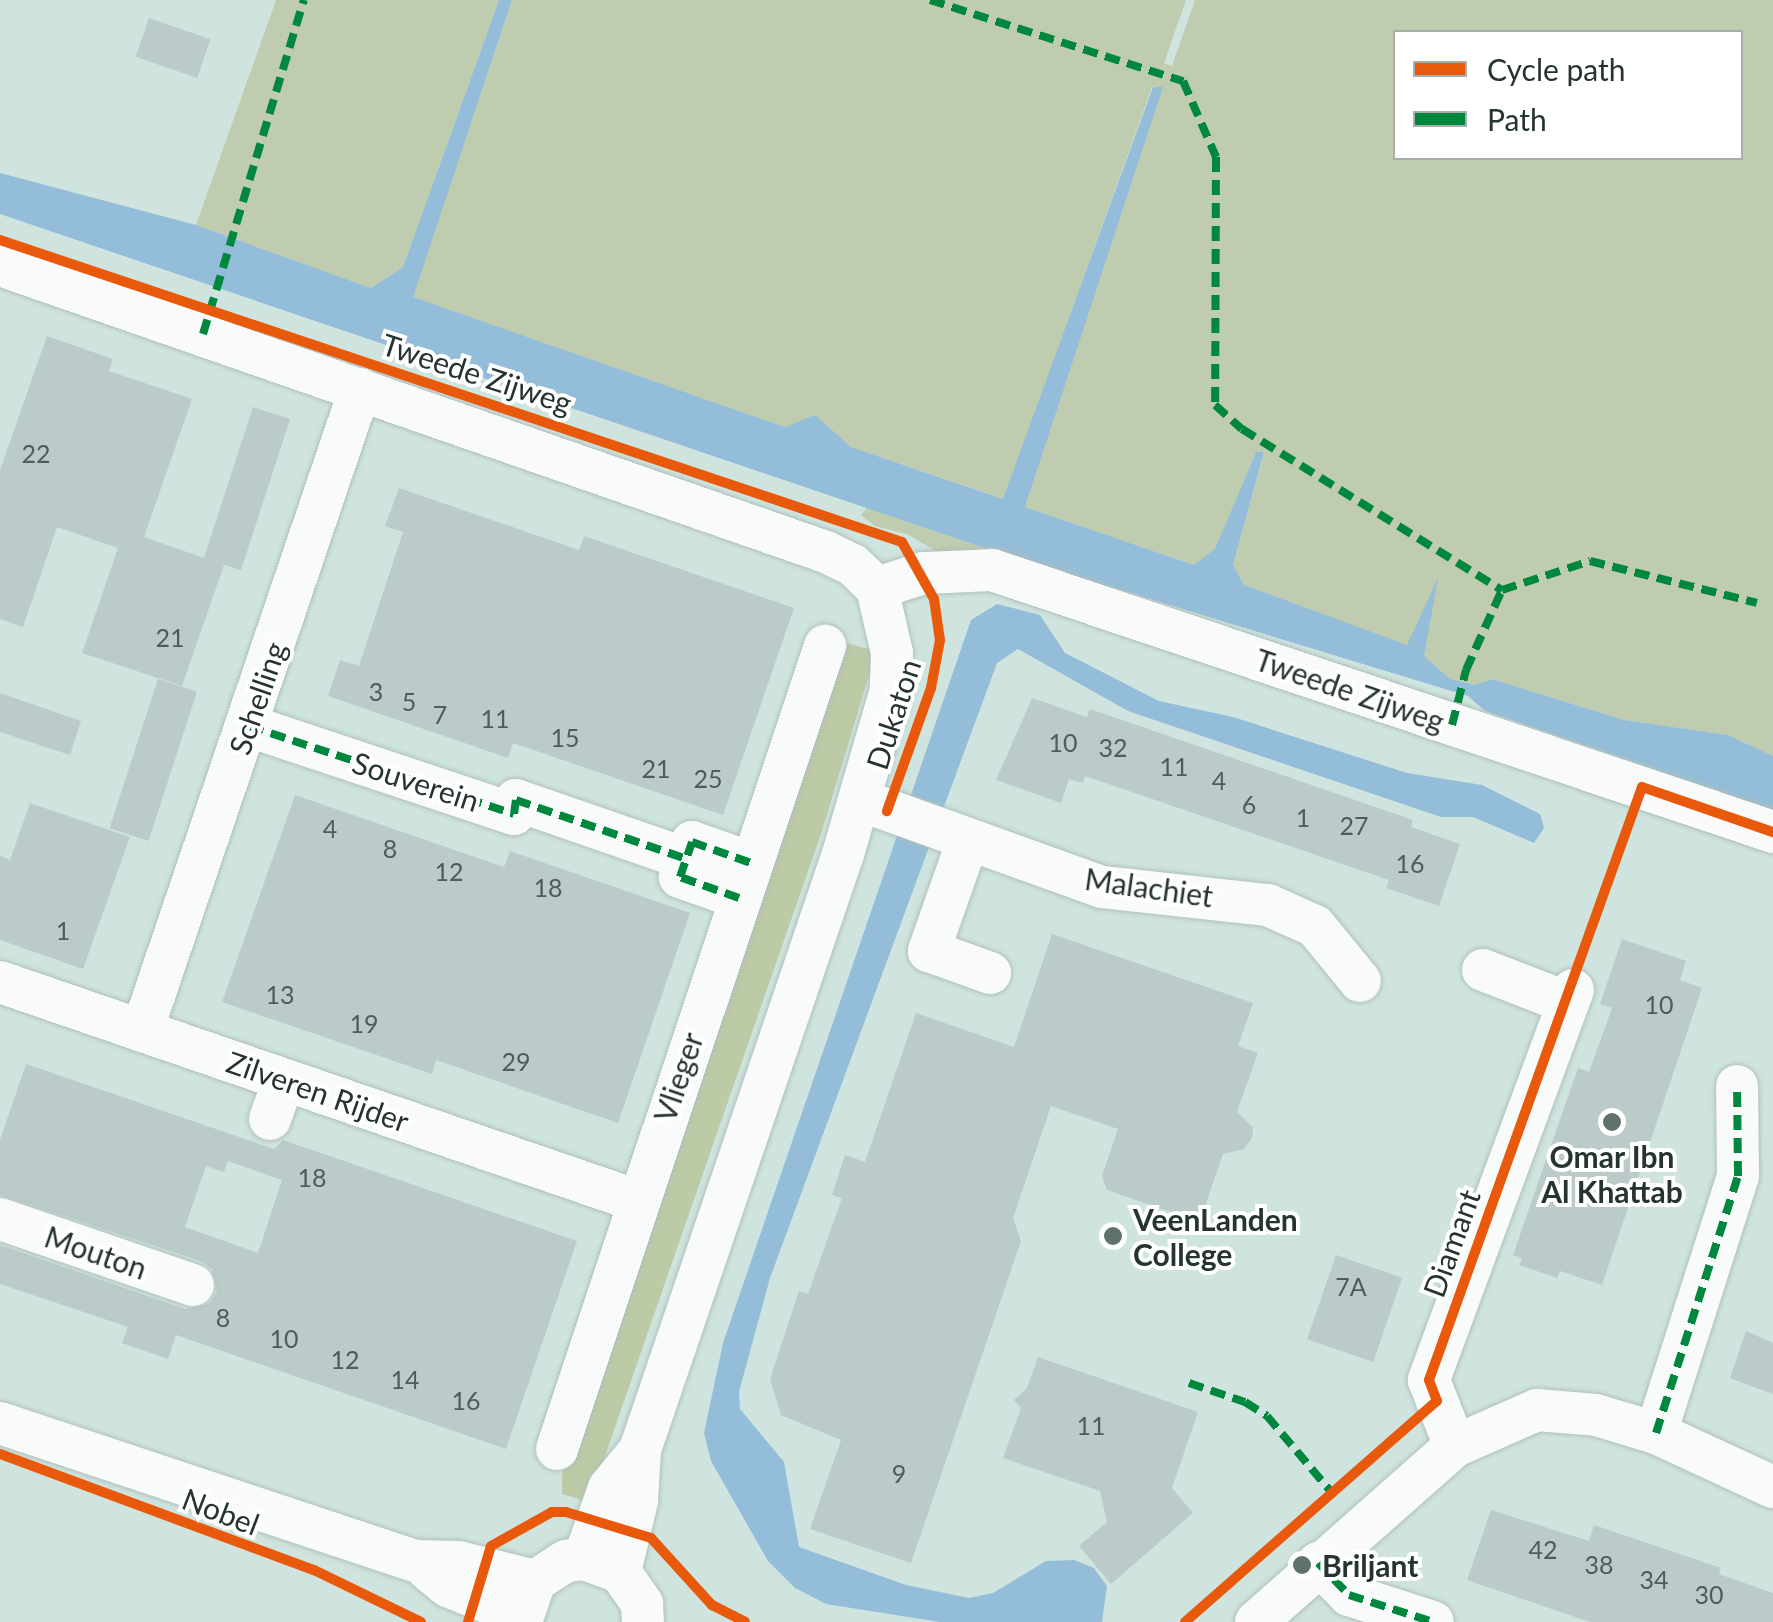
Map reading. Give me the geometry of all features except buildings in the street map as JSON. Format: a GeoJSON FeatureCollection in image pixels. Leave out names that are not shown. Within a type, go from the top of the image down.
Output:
{"type":"FeatureCollection","features":[{"type":"Feature","properties":{"kind":"street","name":"Tweede Zijweg"},"geometry":{"type":"LineString","coordinates":[[0,265],[826,552],[853,564],[877,588],[924,574],[992,570],[1773,832]]}},
{"type":"Feature","properties":{"kind":"street","name":"Schelling"},"geometry":{"type":"LineString","coordinates":[[142,1031],[360,389]]}},
{"type":"Feature","properties":{"kind":"street","name":"Dukaton"},"geometry":{"type":"LineString","coordinates":[[602,1565],[637,1501],[640,1450],[879,808],[892,653],[877,588]]}},
{"type":"Feature","properties":{"kind":"street","name":"Vlieger"},"geometry":{"type":"LineString","coordinates":[[557,1449],[636,1200],[824,646]]}},
{"type":"Feature","properties":{"kind":"street","name":"Souverein"},"geometry":{"type":"LineString","coordinates":[[248,726],[514,814],[516,800],[686,859],[692,842],[745,881]]}},
{"type":"Feature","properties":{"kind":"street","name":"Malachiet"},"geometry":{"type":"LineString","coordinates":[[879,808],[1102,887],[1268,905],[1315,926],[1360,981]]}},
{"type":"Feature","properties":{"kind":"street"},"geometry":{"type":"LineString","coordinates":[[954,835],[928,951],[990,973]]}},
{"type":"Feature","properties":{"kind":"street","name":"Diamant"},"geometry":{"type":"LineString","coordinates":[[1455,1446],[1429,1380],[1570,996],[1482,970]]}},
{"type":"Feature","properties":{"kind":"street","name":"Zilveren Rijder"},"geometry":{"type":"LineString","coordinates":[[2,991],[142,1031],[277,1100],[636,1200]]}},
{"type":"Feature","properties":{"kind":"street"},"geometry":{"type":"LineString","coordinates":[[1656,1433],[1738,1176],[1737,1086]]}},
{"type":"Feature","properties":{"kind":"street","name":"Mouton"},"geometry":{"type":"LineString","coordinates":[[0,1218],[193,1284]]}},
{"type":"Feature","properties":{"kind":"street"},"geometry":{"type":"LineString","coordinates":[[1256,1622],[1318,1563],[1455,1446],[1537,1410],[1596,1415],[1656,1433],[1773,1487]]}},
{"type":"Feature","properties":{"kind":"street"},"geometry":{"type":"LineString","coordinates":[[0,1423],[416,1560],[458,1562],[525,1606],[566,1561],[602,1565],[642,1604],[644,1622]]}},
{"type":"Feature","properties":{"kind":"street"},"geometry":{"type":"LineString","coordinates":[[1318,1563],[1349,1595],[1433,1622]]}},
{"type":"Feature","properties":{"kind":"green space"},"geometry":{"type":"Polygon","coordinates":[[[276,0],[499,0],[403,267],[371,288],[196,225],[276,0]]]}},
{"type":"Feature","properties":{"kind":"green space"},"geometry":{"type":"Polygon","coordinates":[[[512,0],[1186,0],[1164,63],[1172,66],[1195,0],[1773,0],[1773,756],[1728,735],[1624,720],[1492,679],[1475,685],[1450,679],[1423,656],[1436,583],[1408,646],[1244,585],[1233,565],[1264,453],[1256,452],[1215,550],[1194,565],[1025,507],[1162,87],[1152,87],[1004,499],[851,447],[815,416],[785,427],[412,297],[512,0]]]}},
{"type":"Feature","properties":{"kind":"green space"},"geometry":{"type":"Polygon","coordinates":[[[867,508],[1002,554],[941,554],[907,534],[875,526],[861,515],[867,508]]]}},
{"type":"Feature","properties":{"kind":"green space"},"geometry":{"type":"Polygon","coordinates":[[[847,643],[872,650],[870,672],[822,831],[589,1502],[562,1494],[562,1474],[724,985],[847,643]]]}},
{"type":"Feature","properties":{"kind":"water"},"geometry":{"type":"Polygon","coordinates":[[[499,0],[512,0],[413,297],[785,427],[815,415],[851,447],[1003,499],[1153,87],[1163,87],[1025,507],[1194,565],[1215,549],[1256,452],[1264,452],[1233,565],[1244,585],[1407,645],[1438,578],[1424,656],[1450,679],[1475,685],[1492,679],[1624,720],[1728,735],[1773,756],[1773,810],[1485,711],[1468,696],[1002,554],[0,214],[0,173],[196,225],[371,288],[403,267],[499,0]]]}},
{"type":"Feature","properties":{"kind":"water"},"geometry":{"type":"Polygon","coordinates":[[[997,604],[1040,615],[1065,653],[1159,701],[1233,717],[1407,773],[1482,785],[1540,814],[1544,828],[1534,843],[1473,817],[1441,817],[1128,711],[1018,649],[997,663],[770,1278],[739,1392],[740,1409],[784,1462],[799,1547],[906,1585],[969,1598],[993,1593],[1046,1561],[1074,1560],[1094,1568],[1107,1586],[1102,1622],[940,1622],[826,1604],[795,1588],[768,1561],[711,1461],[704,1433],[723,1343],[971,620],[997,604]]]}},
{"type":"Feature","properties":{"kind":"marked path"},"geometry":{"type":"LineString","coordinates":[[203,334],[304,0]]}},
{"type":"Feature","properties":{"kind":"marked path"},"geometry":{"type":"LineString","coordinates":[[930,0],[1183,81],[1216,157],[1215,405],[1242,429],[1502,590]]}},
{"type":"Feature","properties":{"kind":"marked path"},"geometry":{"type":"LineString","coordinates":[[1452,725],[1466,670],[1502,590],[1590,561],[1757,603]]}},
{"type":"Feature","properties":{"kind":"marked path"},"geometry":{"type":"LineString","coordinates":[[249,726],[514,814],[516,800],[686,859]]}},
{"type":"Feature","properties":{"kind":"marked path"},"geometry":{"type":"LineString","coordinates":[[739,898],[680,877],[692,842],[751,863]]}},
{"type":"Feature","properties":{"kind":"marked path"},"geometry":{"type":"LineString","coordinates":[[1656,1433],[1738,1176],[1737,1086]]}},
{"type":"Feature","properties":{"kind":"marked path"},"geometry":{"type":"LineString","coordinates":[[1189,1383],[1245,1402],[1267,1416],[1332,1493]]}},
{"type":"Feature","properties":{"kind":"marked path"},"geometry":{"type":"LineString","coordinates":[[1318,1563],[1349,1595],[1433,1622]]}},
{"type":"Feature","properties":{"kind":"cycle path"},"geometry":{"type":"LineString","coordinates":[[0,240],[902,542],[934,599],[940,640],[931,688],[887,811]]}},
{"type":"Feature","properties":{"kind":"cycle path"},"geometry":{"type":"LineString","coordinates":[[1185,1622],[1437,1401],[1429,1380],[1642,787],[1773,832]]}},
{"type":"Feature","properties":{"kind":"cycle path","name":"Nobel"},"geometry":{"type":"LineString","coordinates":[[0,1454],[314,1570],[421,1622]]}},
{"type":"Feature","properties":{"kind":"cycle path"},"geometry":{"type":"LineString","coordinates":[[468,1622],[491,1546],[552,1512],[566,1512],[651,1538],[712,1605],[745,1622]]}},
{"type":"Feature","properties":{"kind":"place","name":"Omar Ibn Al Khattab"},"geometry":{"type":"Point","coordinates":[1612,1122]}},
{"type":"Feature","properties":{"kind":"place","name":"VeenLanden College"},"geometry":{"type":"Point","coordinates":[1113,1236]}},
{"type":"Feature","properties":{"kind":"place","name":"Briljant"},"geometry":{"type":"Point","coordinates":[1302,1565]}}]}
